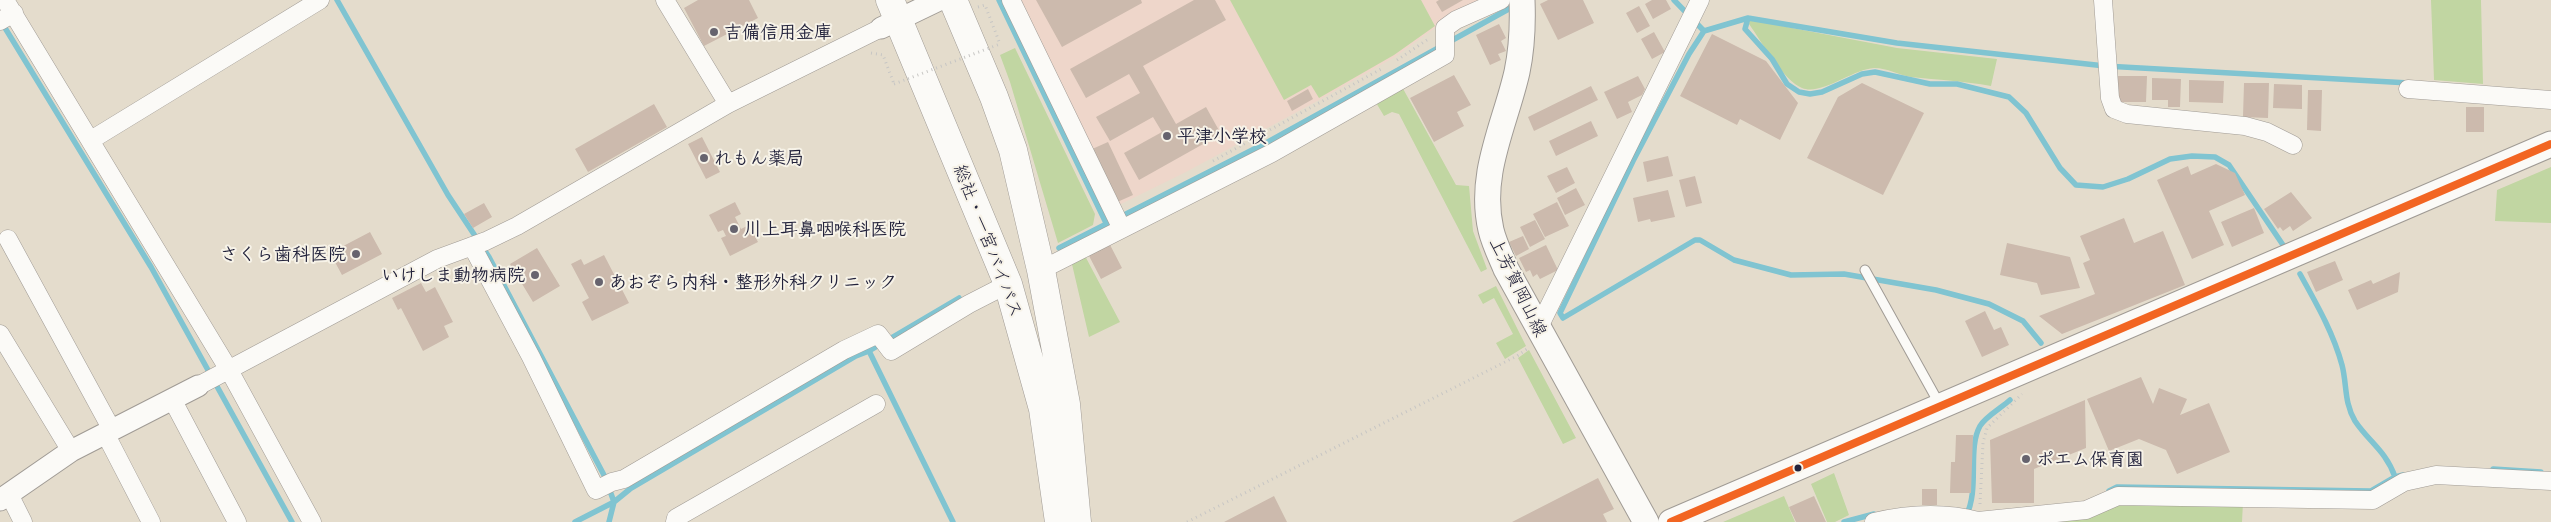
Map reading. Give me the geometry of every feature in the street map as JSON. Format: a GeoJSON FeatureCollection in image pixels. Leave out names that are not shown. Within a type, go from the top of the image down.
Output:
{"type":"FeatureCollection","features":[{"type":"Feature","properties":{"kind":"highway","name":"総社・一宮バイパス"},"geometry":{"type":"LineString","coordinates":[[953,0],[994,97],[1013,150],[1041,270],[1066,404],[1077,522]]}},
{"type":"Feature","properties":{"kind":"highway","name":"総社・一宮バイパス"},"geometry":{"type":"LineString","coordinates":[[890,16],[1008,284],[1043,409],[1059,522]]}},
{"type":"Feature","properties":{"kind":"main road","name":"上芳賀岡山線"},"geometry":{"type":"LineString","coordinates":[[1523,8],[1521,51],[1516,75],[1489,168],[1488,195],[1491,230],[1534,335],[1646,522]]}},
{"type":"Feature","properties":{"kind":"main road"},"geometry":{"type":"LineString","coordinates":[[1671,522],[2551,144]]}},
{"type":"Feature","properties":{"kind":"street"},"geometry":{"type":"LineString","coordinates":[[91,140],[320,0]]}},
{"type":"Feature","properties":{"kind":"street"},"geometry":{"type":"LineString","coordinates":[[665,0],[728,104]]}},
{"type":"Feature","properties":{"kind":"street"},"geometry":{"type":"LineString","coordinates":[[23,522],[4,497],[71,451],[229,370],[437,259],[478,244],[517,226],[728,104],[890,16],[939,0]]}},
{"type":"Feature","properties":{"kind":"street"},"geometry":{"type":"LineString","coordinates":[[1011,0],[1118,222]]}},
{"type":"Feature","properties":{"kind":"street"},"geometry":{"type":"LineString","coordinates":[[1041,270],[1118,222],[1272,152],[1445,55],[1445,37],[1456,20],[1501,0]]}},
{"type":"Feature","properties":{"kind":"street"},"geometry":{"type":"LineString","coordinates":[[2103,0],[2110,98],[2114,109],[2127,114],[2245,126],[2267,132],[2293,144]]}},
{"type":"Feature","properties":{"kind":"street"},"geometry":{"type":"LineString","coordinates":[[6,11],[91,140],[229,370],[312,522]]}},
{"type":"Feature","properties":{"kind":"street"},"geometry":{"type":"LineString","coordinates":[[1534,335],[1695,12]]}},
{"type":"Feature","properties":{"kind":"street"},"geometry":{"type":"LineString","coordinates":[[2408,89],[2551,100]]}},
{"type":"Feature","properties":{"kind":"street"},"geometry":{"type":"LineString","coordinates":[[8,239],[108,432],[151,522]]}},
{"type":"Feature","properties":{"kind":"street"},"geometry":{"type":"LineString","coordinates":[[478,244],[596,490],[612,482],[624,479],[844,350],[878,334],[891,351],[969,304],[1008,284]]}},
{"type":"Feature","properties":{"kind":"street"},"geometry":{"type":"LineString","coordinates":[[0,334],[71,451]]}},
{"type":"Feature","properties":{"kind":"street"},"geometry":{"type":"LineString","coordinates":[[172,399],[237,522]]}},
{"type":"Feature","properties":{"kind":"street"},"geometry":{"type":"LineString","coordinates":[[675,522],[676,518],[876,404]]}},
{"type":"Feature","properties":{"kind":"street"},"geometry":{"type":"LineString","coordinates":[[1874,522],[1921,515],[1970,514],[1978,521],[2086,510],[2118,496],[2373,500],[2404,482],[2436,475],[2527,478],[2551,481]]}},
{"type":"Feature","properties":{"kind":"lane"},"geometry":{"type":"LineString","coordinates":[[1865,270],[1941,407]]}},
{"type":"Feature","properties":{"kind":"path"},"geometry":{"type":"LineString","coordinates":[[868,53],[883,55],[894,84],[1000,44],[985,5]]}},
{"type":"Feature","properties":{"kind":"path"},"geometry":{"type":"LineString","coordinates":[[1205,166],[1397,60],[1445,37]]}},
{"type":"Feature","properties":{"kind":"path"},"geometry":{"type":"LineString","coordinates":[[1187,522],[1517,356],[1534,335]]}},
{"type":"Feature","properties":{"kind":"path"},"geometry":{"type":"LineString","coordinates":[[1970,514],[1982,442],[1987,428],[2022,396],[2014,376]]}},
{"type":"Feature","properties":{"kind":"shaded area","name":"平津小学校"},"geometry":{"type":"Polygon","coordinates":[[[1018,0],[1487,0],[1453,15],[1395,57],[1319,100],[1186,172],[1115,207],[1018,0]]]}},
{"type":"Feature","properties":{"kind":"green space"},"geometry":{"type":"Polygon","coordinates":[[[1230,0],[1421,0],[1435,26],[1394,55],[1319,98],[1311,85],[1284,100],[1230,0]]]}},
{"type":"Feature","properties":{"kind":"green space"},"geometry":{"type":"Polygon","coordinates":[[[2431,0],[2481,0],[2483,84],[2434,80],[2431,0]]]}},
{"type":"Feature","properties":{"kind":"green space"},"geometry":{"type":"Polygon","coordinates":[[[1750,20],[1897,48],[1997,59],[1991,86],[1911,77],[1874,68],[1866,69],[1818,88],[1802,88],[1795,84],[1780,69],[1749,24],[1750,20]]]}},
{"type":"Feature","properties":{"kind":"green space"},"geometry":{"type":"Polygon","coordinates":[[[1015,48],[1095,214],[1093,225],[1058,243],[1010,82],[1000,55],[1015,48]]]}},
{"type":"Feature","properties":{"kind":"green space"},"geometry":{"type":"Polygon","coordinates":[[[1401,85],[1456,185],[1469,186],[1473,231],[1487,269],[1481,272],[1399,114],[1392,112],[1384,116],[1375,101],[1401,85]]]}},
{"type":"Feature","properties":{"kind":"green space"},"geometry":{"type":"Polygon","coordinates":[[[2551,167],[2551,223],[2495,221],[2497,190],[2551,167]]]}},
{"type":"Feature","properties":{"kind":"green space"},"geometry":{"type":"Polygon","coordinates":[[[1084,254],[1120,322],[1089,337],[1071,260],[1084,254]]]}},
{"type":"Feature","properties":{"kind":"green space"},"geometry":{"type":"Polygon","coordinates":[[[1496,286],[1526,346],[1505,359],[1496,343],[1513,334],[1494,298],[1483,304],[1478,295],[1496,286]]]}},
{"type":"Feature","properties":{"kind":"green space"},"geometry":{"type":"Polygon","coordinates":[[[1529,350],[1576,438],[1563,444],[1518,358],[1529,350]]]}},
{"type":"Feature","properties":{"kind":"green space"},"geometry":{"type":"Polygon","coordinates":[[[1834,473],[1849,515],[1835,522],[1827,522],[1811,484],[1834,473]]]}},
{"type":"Feature","properties":{"kind":"green space"},"geometry":{"type":"Polygon","coordinates":[[[1784,496],[1795,522],[1723,522],[1784,496]]]}},
{"type":"Feature","properties":{"kind":"green space"},"geometry":{"type":"Polygon","coordinates":[[[2243,502],[2242,522],[2005,522],[2107,505],[2243,502]]]}},
{"type":"Feature","properties":{"kind":"building","name":"吉備信用金庫"},"geometry":{"type":"Polygon","coordinates":[[[698,0],[749,0],[758,18],[704,46],[684,8],[698,0]]]}},
{"type":"Feature","properties":{"kind":"building"},"geometry":{"type":"Polygon","coordinates":[[[1036,0],[1141,0],[1142,3],[1062,47],[1036,0]]]}},
{"type":"Feature","properties":{"kind":"building"},"geometry":{"type":"Polygon","coordinates":[[[1194,0],[1215,0],[1226,20],[1143,66],[1176,124],[1206,107],[1221,134],[1139,180],[1124,153],[1162,132],[1153,117],[1110,141],[1096,117],[1140,93],[1129,74],[1086,98],[1070,69],[1194,0]]]}},
{"type":"Feature","properties":{"kind":"building"},"geometry":{"type":"Polygon","coordinates":[[[1439,0],[1463,0],[1442,12],[1436,2],[1439,0]]]}},
{"type":"Feature","properties":{"kind":"building"},"geometry":{"type":"Polygon","coordinates":[[[1548,0],[1583,0],[1594,23],[1558,40],[1540,4],[1548,0]]]}},
{"type":"Feature","properties":{"kind":"building"},"geometry":{"type":"Polygon","coordinates":[[[1652,0],[1666,0],[1671,9],[1653,19],[1645,4],[1652,0]]]}},
{"type":"Feature","properties":{"kind":"building"},"geometry":{"type":"Polygon","coordinates":[[[1639,6],[1650,26],[1637,33],[1626,13],[1639,6]]]}},
{"type":"Feature","properties":{"kind":"building"},"geometry":{"type":"Polygon","coordinates":[[[1499,24],[1506,38],[1501,41],[1506,51],[1498,54],[1501,60],[1490,65],[1476,35],[1499,24]]]}},
{"type":"Feature","properties":{"kind":"building"},"geometry":{"type":"Polygon","coordinates":[[[1654,32],[1665,52],[1652,59],[1641,39],[1654,32]]]}},
{"type":"Feature","properties":{"kind":"building"},"geometry":{"type":"Polygon","coordinates":[[[1712,34],[1766,61],[1798,103],[1780,140],[1740,119],[1737,125],[1680,96],[1712,34]]]}},
{"type":"Feature","properties":{"kind":"building"},"geometry":{"type":"Polygon","coordinates":[[[1454,75],[1471,105],[1457,112],[1464,126],[1434,142],[1410,98],[1454,75]]]}},
{"type":"Feature","properties":{"kind":"building"},"geometry":{"type":"Polygon","coordinates":[[[1638,76],[1645,89],[1642,95],[1628,102],[1632,112],[1617,119],[1604,92],[1638,76]]]}},
{"type":"Feature","properties":{"kind":"building"},"geometry":{"type":"Polygon","coordinates":[[[2118,76],[2147,76],[2146,102],[2117,102],[2118,76]]]}},
{"type":"Feature","properties":{"kind":"building"},"geometry":{"type":"Polygon","coordinates":[[[2152,78],[2181,79],[2180,107],[2168,107],[2168,100],[2152,100],[2152,78]]]}},
{"type":"Feature","properties":{"kind":"building"},"geometry":{"type":"Polygon","coordinates":[[[2189,80],[2224,81],[2223,103],[2189,102],[2189,80]]]}},
{"type":"Feature","properties":{"kind":"building"},"geometry":{"type":"Polygon","coordinates":[[[1862,83],[1924,113],[1883,195],[1807,158],[1838,97],[1862,83]]]}},
{"type":"Feature","properties":{"kind":"building"},"geometry":{"type":"Polygon","coordinates":[[[2244,83],[2269,83],[2268,118],[2243,117],[2244,83]]]}},
{"type":"Feature","properties":{"kind":"building"},"geometry":{"type":"Polygon","coordinates":[[[2274,84],[2302,85],[2302,109],[2273,108],[2274,84]]]}},
{"type":"Feature","properties":{"kind":"building"},"geometry":{"type":"Polygon","coordinates":[[[1591,86],[1598,100],[1534,131],[1528,117],[1591,86]]]}},
{"type":"Feature","properties":{"kind":"building"},"geometry":{"type":"Polygon","coordinates":[[[1308,89],[1313,99],[1292,111],[1287,101],[1308,89]]]}},
{"type":"Feature","properties":{"kind":"building"},"geometry":{"type":"Polygon","coordinates":[[[2308,90],[2322,90],[2321,131],[2307,130],[2308,90]]]}},
{"type":"Feature","properties":{"kind":"building"},"geometry":{"type":"Polygon","coordinates":[[[654,104],[667,127],[588,172],[575,149],[654,104]]]}},
{"type":"Feature","properties":{"kind":"building"},"geometry":{"type":"Polygon","coordinates":[[[2466,107],[2484,107],[2484,132],[2466,132],[2466,107]]]}},
{"type":"Feature","properties":{"kind":"building"},"geometry":{"type":"Polygon","coordinates":[[[1591,121],[1598,136],[1556,156],[1549,141],[1591,121]]]}},
{"type":"Feature","properties":{"kind":"building","name":"れもん薬局"},"geometry":{"type":"Polygon","coordinates":[[[702,137],[720,172],[706,179],[688,144],[702,137]]]}},
{"type":"Feature","properties":{"kind":"building"},"geometry":{"type":"Polygon","coordinates":[[[1108,142],[1133,195],[1115,203],[1090,150],[1108,142]]]}},
{"type":"Feature","properties":{"kind":"building"},"geometry":{"type":"Polygon","coordinates":[[[1668,156],[1673,176],[1647,182],[1643,162],[1668,156]]]}},
{"type":"Feature","properties":{"kind":"building"},"geometry":{"type":"Polygon","coordinates":[[[2216,164],[2235,173],[2245,195],[2209,211],[2224,245],[2192,259],[2157,180],[2188,166],[2191,175],[2216,164]]]}},
{"type":"Feature","properties":{"kind":"building"},"geometry":{"type":"Polygon","coordinates":[[[1567,167],[1575,183],[1556,193],[1547,176],[1567,167]]]}},
{"type":"Feature","properties":{"kind":"building"},"geometry":{"type":"Polygon","coordinates":[[[1695,176],[1702,203],[1686,207],[1679,180],[1695,176]]]}},
{"type":"Feature","properties":{"kind":"building"},"geometry":{"type":"Polygon","coordinates":[[[1576,188],[1585,205],[1565,215],[1557,198],[1576,188]]]}},
{"type":"Feature","properties":{"kind":"building"},"geometry":{"type":"Polygon","coordinates":[[[1668,190],[1675,217],[1651,222],[1650,219],[1638,222],[1633,198],[1668,190]]]}},
{"type":"Feature","properties":{"kind":"building"},"geometry":{"type":"Polygon","coordinates":[[[2291,192],[2312,218],[2293,231],[2290,226],[2283,231],[2280,227],[2278,229],[2264,209],[2291,192]]]}},
{"type":"Feature","properties":{"kind":"building","name":"川上耳鼻咽喉科医院"},"geometry":{"type":"Polygon","coordinates":[[[735,202],[741,214],[735,217],[741,229],[749,225],[758,242],[730,256],[721,238],[726,236],[723,230],[718,232],[709,215],[735,202]]]}},
{"type":"Feature","properties":{"kind":"building"},"geometry":{"type":"Polygon","coordinates":[[[1557,202],[1569,226],[1545,237],[1533,214],[1557,202]]]}},
{"type":"Feature","properties":{"kind":"building"},"geometry":{"type":"Polygon","coordinates":[[[484,203],[492,217],[473,228],[464,214],[484,203]]]}},
{"type":"Feature","properties":{"kind":"building"},"geometry":{"type":"Polygon","coordinates":[[[2254,208],[2264,233],[2232,247],[2221,222],[2254,208]]]}},
{"type":"Feature","properties":{"kind":"building"},"geometry":{"type":"Polygon","coordinates":[[[2124,218],[2134,243],[2163,231],[2185,285],[2062,334],[2039,316],[2095,294],[2083,263],[2090,260],[2080,236],[2124,218]]]}},
{"type":"Feature","properties":{"kind":"building"},"geometry":{"type":"Polygon","coordinates":[[[1535,220],[1545,239],[1530,247],[1520,227],[1535,220]]]}},
{"type":"Feature","properties":{"kind":"building","name":"さくら歯科医院"},"geometry":{"type":"Polygon","coordinates":[[[370,232],[382,254],[342,275],[330,253],[370,232]]]}},
{"type":"Feature","properties":{"kind":"building"},"geometry":{"type":"Polygon","coordinates":[[[1523,236],[1529,249],[1516,256],[1509,242],[1523,236]]]}},
{"type":"Feature","properties":{"kind":"building"},"geometry":{"type":"Polygon","coordinates":[[[1108,241],[1122,268],[1101,279],[1087,252],[1108,241]]]}},
{"type":"Feature","properties":{"kind":"building"},"geometry":{"type":"Polygon","coordinates":[[[2007,243],[2070,257],[2080,288],[2041,295],[2037,283],[2000,275],[2007,243]]]}},
{"type":"Feature","properties":{"kind":"building"},"geometry":{"type":"Polygon","coordinates":[[[1546,245],[1558,270],[1540,279],[1537,274],[1533,277],[1530,270],[1526,272],[1519,258],[1546,245]]]}},
{"type":"Feature","properties":{"kind":"building","name":"いけしま動物病院"},"geometry":{"type":"Polygon","coordinates":[[[537,248],[560,286],[533,302],[510,264],[537,248]]]}},
{"type":"Feature","properties":{"kind":"building","name":"あおぞら内科・整形外科クリニック"},"geometry":{"type":"Polygon","coordinates":[[[604,255],[629,303],[592,321],[582,302],[589,298],[571,264],[581,259],[584,265],[604,255]]]}},
{"type":"Feature","properties":{"kind":"building"},"geometry":{"type":"Polygon","coordinates":[[[2335,261],[2343,280],[2316,292],[2307,272],[2335,261]]]}},
{"type":"Feature","properties":{"kind":"building"},"geometry":{"type":"Polygon","coordinates":[[[2400,272],[2398,292],[2357,310],[2348,290],[2371,280],[2373,284],[2400,272]]]}},
{"type":"Feature","properties":{"kind":"building"},"geometry":{"type":"Polygon","coordinates":[[[421,283],[426,292],[435,287],[453,322],[444,326],[449,337],[423,351],[401,308],[398,310],[392,298],[421,283]]]}},
{"type":"Feature","properties":{"kind":"building"},"geometry":{"type":"Polygon","coordinates":[[[1985,311],[1994,330],[2001,327],[2009,345],[1982,357],[1965,321],[1985,311]]]}},
{"type":"Feature","properties":{"kind":"building"},"geometry":{"type":"Polygon","coordinates":[[[2141,377],[2153,404],[2159,388],[2187,399],[2180,415],[2209,403],[2230,452],[2177,474],[2166,450],[2139,439],[2109,451],[2087,399],[2141,377]]]}},
{"type":"Feature","properties":{"kind":"building","name":"ポエム保育園"},"geometry":{"type":"Polygon","coordinates":[[[2085,400],[2086,448],[2034,469],[2034,503],[1992,503],[1990,440],[2085,400]]]}},
{"type":"Feature","properties":{"kind":"building"},"geometry":{"type":"Polygon","coordinates":[[[1956,435],[1973,435],[1971,493],[1950,493],[1951,462],[1955,462],[1956,435]]]}},
{"type":"Feature","properties":{"kind":"building"},"geometry":{"type":"Polygon","coordinates":[[[1598,478],[1614,509],[1603,514],[1607,522],[1512,522],[1598,478]]]}},
{"type":"Feature","properties":{"kind":"building"},"geometry":{"type":"Polygon","coordinates":[[[1922,489],[1937,489],[1937,505],[1922,505],[1922,489]]]}},
{"type":"Feature","properties":{"kind":"building"},"geometry":{"type":"Polygon","coordinates":[[[1274,496],[1287,522],[1224,522],[1274,496]]]}},
{"type":"Feature","properties":{"kind":"building"},"geometry":{"type":"Polygon","coordinates":[[[1814,496],[1826,522],[1796,522],[1789,507],[1814,496]]]}},
{"type":"Feature","properties":{"kind":"waterway"},"geometry":{"type":"LineString","coordinates":[[337,0],[448,195],[489,257],[605,477],[614,502],[609,522]]}},
{"type":"Feature","properties":{"kind":"waterway"},"geometry":{"type":"LineString","coordinates":[[999,0],[1107,225]]}},
{"type":"Feature","properties":{"kind":"waterway"},"geometry":{"type":"LineString","coordinates":[[1674,0],[1704,31]]}},
{"type":"Feature","properties":{"kind":"waterway"},"geometry":{"type":"LineString","coordinates":[[1059,248],[1266,143],[1516,5]]}},
{"type":"Feature","properties":{"kind":"waterway"},"geometry":{"type":"LineString","coordinates":[[1748,18],[1745,29],[1772,59],[1787,84],[1799,92],[1810,94],[1822,92],[1862,74],[1875,72],[1930,84],[1957,84],[2009,97],[2026,113],[2060,168],[2076,185],[2103,187],[2128,179],[2170,159],[2192,156],[2215,157],[2229,165],[2283,245]]}},
{"type":"Feature","properties":{"kind":"waterway"},"geometry":{"type":"LineString","coordinates":[[2041,343],[2023,321],[1989,304],[1936,290],[1844,274],[1791,275],[1734,260],[1700,240],[1695,240],[1563,318],[1560,313],[1633,161],[1689,54],[1704,31],[1748,18],[1897,43],[2105,66],[2409,83]]}},
{"type":"Feature","properties":{"kind":"waterway"},"geometry":{"type":"LineString","coordinates":[[2,23],[151,267],[292,522]]}},
{"type":"Feature","properties":{"kind":"waterway"},"geometry":{"type":"LineString","coordinates":[[2300,274],[2334,341],[2344,372],[2347,400],[2351,414],[2360,428],[2387,460],[2395,477]]}},
{"type":"Feature","properties":{"kind":"waterway"},"geometry":{"type":"LineString","coordinates":[[575,522],[614,502],[630,489],[856,356],[869,351],[959,298]]}},
{"type":"Feature","properties":{"kind":"waterway"},"geometry":{"type":"LineString","coordinates":[[869,351],[953,522]]}},
{"type":"Feature","properties":{"kind":"waterway"},"geometry":{"type":"LineString","coordinates":[[1966,516],[1972,494],[1976,435],[1986,419],[2010,400]]}},
{"type":"Feature","properties":{"kind":"waterway"},"geometry":{"type":"LineString","coordinates":[[2493,469],[2541,472]]}},
{"type":"Feature","properties":{"kind":"waterway"},"geometry":{"type":"LineString","coordinates":[[2109,491],[2117,487],[2371,491],[2395,477],[2403,475]]}},
{"type":"Feature","properties":{"kind":"waterway"},"geometry":{"type":"LineString","coordinates":[[1844,522],[1874,514]]}},
{"type":"Feature","properties":{"kind":"transit line"},"geometry":{"type":"LineString","coordinates":[[1671,522],[2551,144]]}},
{"type":"Feature","properties":{"kind":"place","name":"吉備信用金庫"},"geometry":{"type":"Point","coordinates":[714,32]}},
{"type":"Feature","properties":{"kind":"place","name":"平津小学校"},"geometry":{"type":"Point","coordinates":[1167,136]}},
{"type":"Feature","properties":{"kind":"place","name":"れもん薬局"},"geometry":{"type":"Point","coordinates":[704,158]}},
{"type":"Feature","properties":{"kind":"place","name":"川上耳鼻咽喉科医院"},"geometry":{"type":"Point","coordinates":[734,229]}},
{"type":"Feature","properties":{"kind":"place","name":"さくら歯科医院"},"geometry":{"type":"Point","coordinates":[356,254]}},
{"type":"Feature","properties":{"kind":"place","name":"いけしま動物病院"},"geometry":{"type":"Point","coordinates":[535,275]}},
{"type":"Feature","properties":{"kind":"place","name":"あおぞら内科・整形外科クリニック"},"geometry":{"type":"Point","coordinates":[599,282]}},
{"type":"Feature","properties":{"kind":"place","name":"ポエム保育園"},"geometry":{"type":"Point","coordinates":[2026,459]}}]}
